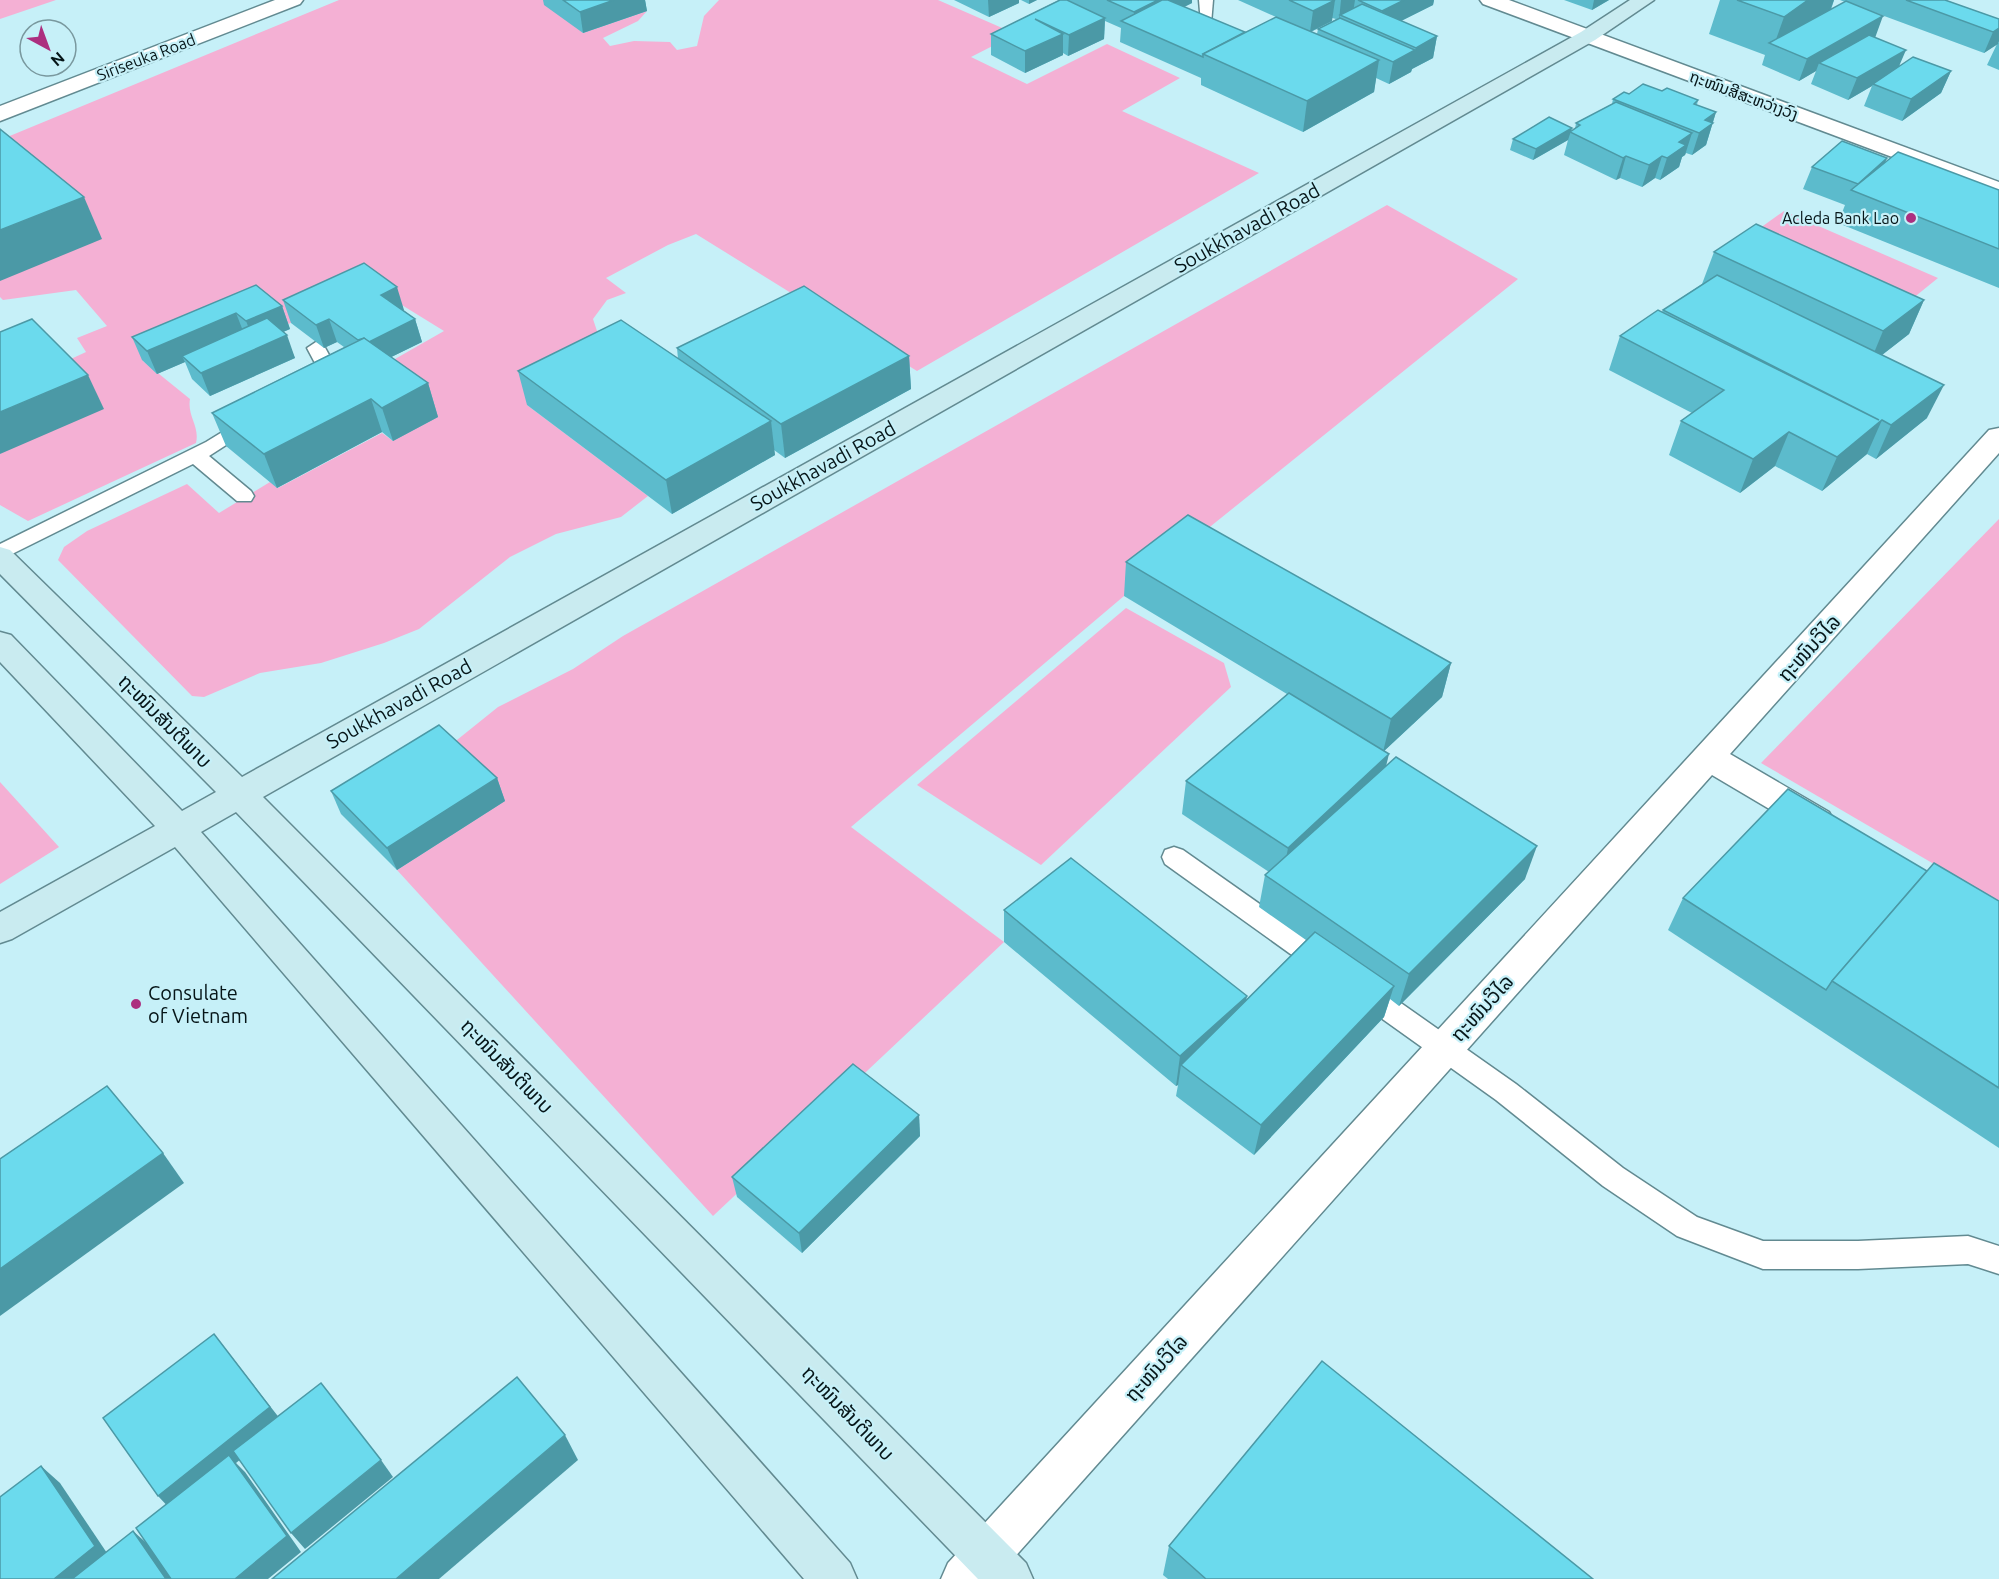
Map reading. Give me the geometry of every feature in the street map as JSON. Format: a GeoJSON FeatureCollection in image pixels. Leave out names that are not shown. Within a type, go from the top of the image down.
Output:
{"type":"FeatureCollection","features":[{"type":"Feature","properties":{"kind":"street","name":"Siriseuka Road"},"geometry":{"type":"LineString","coordinates":[[0,114],[293,0]]}},
{"type":"Feature","properties":{"kind":"street","name":"ຖະໜົນສີສະຫວ່າງວົງ"},"geometry":{"type":"LineString","coordinates":[[1490,0],[1999,190]]}},
{"type":"Feature","properties":{"kind":"street","name":"Soukkhavadi Road"},"geometry":{"type":"LineString","coordinates":[[0,928],[1588,36],[1644,0]]}},
{"type":"Feature","properties":{"kind":"street","name":"ຖະໜົນວິໄລ"},"geometry":{"type":"LineString","coordinates":[[987,1571],[1445,1049],[1999,436]]}},
{"type":"Feature","properties":{"kind":"street","name":"ຖະໜົນສັນຕິພາບ"},"geometry":{"type":"LineString","coordinates":[[0,555],[239,794],[987,1571]]}},
{"type":"Feature","properties":{"kind":"street"},"geometry":{"type":"LineString","coordinates":[[0,643],[177,828],[834,1579]]}},
{"type":"Feature","properties":{"kind":"street"},"geometry":{"type":"LineString","coordinates":[[1710,758],[1844,837]]}},
{"type":"Feature","properties":{"kind":"lane"},"geometry":{"type":"LineString","coordinates":[[1206,0],[1206,21]]}},
{"type":"Feature","properties":{"kind":"lane"},"geometry":{"type":"LineString","coordinates":[[288,395],[307,383],[325,364],[316,348]]}},
{"type":"Feature","properties":{"kind":"lane"},"geometry":{"type":"LineString","coordinates":[[0,555],[213,446],[269,408]]}},
{"type":"Feature","properties":{"kind":"lane"},"geometry":{"type":"LineString","coordinates":[[195,455],[244,496]]}},
{"type":"Feature","properties":{"kind":"lane"},"geometry":{"type":"LineString","coordinates":[[1174,857],[1506,1092],[1613,1177],[1687,1227],[1763,1255],[1968,1250],[1999,1260]]}},
{"type":"Feature","properties":{"kind":"shaded area"},"geometry":{"type":"Polygon","coordinates":[[[0,0],[56,0],[0,19],[0,0]]]}},
{"type":"Feature","properties":{"kind":"shaded area"},"geometry":{"type":"Polygon","coordinates":[[[339,0],[558,0],[583,33],[647,11],[638,21],[603,38],[610,46],[634,41],[670,42],[677,50],[697,46],[704,16],[719,0],[938,0],[1016,34],[971,57],[1027,84],[1107,44],[1180,78],[1122,111],[1259,173],[917,371],[696,234],[668,245],[606,278],[626,293],[607,300],[593,319],[597,331],[627,353],[527,405],[648,496],[621,517],[556,534],[510,557],[419,629],[321,663],[260,673],[204,697],[192,696],[58,560],[64,547],[87,531],[187,484],[219,513],[270,482],[278,488],[382,433],[393,441],[374,371],[444,331],[371,286],[286,325],[143,361],[190,399],[190,411],[197,437],[196,443],[28,521],[0,505],[0,454],[60,364],[86,352],[77,338],[107,326],[76,290],[3,300],[0,297],[0,140],[339,0]]]}},
{"type":"Feature","properties":{"kind":"shaded area"},"geometry":{"type":"Polygon","coordinates":[[[1387,205],[1518,279],[1124,596],[851,827],[1004,942],[713,1216],[397,870],[504,801],[447,748],[498,707],[573,669],[623,636],[1387,205]]]}},
{"type":"Feature","properties":{"kind":"shaded area"},"geometry":{"type":"Polygon","coordinates":[[[1784,211],[1938,278],[1891,316],[1735,246],[1784,211]]]}},
{"type":"Feature","properties":{"kind":"shaded area"},"geometry":{"type":"Polygon","coordinates":[[[1999,519],[1999,902],[1761,763],[1999,519]]]}},
{"type":"Feature","properties":{"kind":"shaded area"},"geometry":{"type":"Polygon","coordinates":[[[1126,608],[1224,663],[1231,687],[1041,865],[917,785],[1126,608]]]}},
{"type":"Feature","properties":{"kind":"shaded area"},"geometry":{"type":"Polygon","coordinates":[[[0,782],[59,847],[0,884],[0,782]]]}},
{"type":"Feature","properties":{"kind":"building"},"geometry":{"type":"Polygon","coordinates":[[[563,0],[614,0],[580,12],[563,0]]]}},
{"type":"Feature","properties":{"kind":"building"},"geometry":{"type":"Polygon","coordinates":[[[1060,0],[1067,0],[1105,18],[1069,35],[1035,19],[1063,34],[1025,51],[991,34],[1060,0]]]}},
{"type":"Feature","properties":{"kind":"building"},"geometry":{"type":"Polygon","coordinates":[[[1107,0],[1158,0],[1134,12],[1107,0]]]}},
{"type":"Feature","properties":{"kind":"building"},"geometry":{"type":"Polygon","coordinates":[[[1162,0],[1168,0],[1245,32],[1203,54],[1203,57],[1121,21],[1162,0]]]}},
{"type":"Feature","properties":{"kind":"building"},"geometry":{"type":"Polygon","coordinates":[[[1289,0],[1335,0],[1313,11],[1289,0]]]}},
{"type":"Feature","properties":{"kind":"building"},"geometry":{"type":"Polygon","coordinates":[[[1358,0],[1404,0],[1382,11],[1358,0]]]}},
{"type":"Feature","properties":{"kind":"building"},"geometry":{"type":"Polygon","coordinates":[[[1737,0],[1808,0],[1784,17],[1737,0]]]}},
{"type":"Feature","properties":{"kind":"building"},"geometry":{"type":"Polygon","coordinates":[[[1906,0],[1945,0],[1999,19],[1999,28],[1993,32],[1906,0]]]}},
{"type":"Feature","properties":{"kind":"building"},"geometry":{"type":"Polygon","coordinates":[[[1846,1],[1883,16],[1807,59],[1769,43],[1846,1]]]}},
{"type":"Feature","properties":{"kind":"building"},"geometry":{"type":"Polygon","coordinates":[[[1362,4],[1437,36],[1416,48],[1340,15],[1362,4]]]}},
{"type":"Feature","properties":{"kind":"building"},"geometry":{"type":"Polygon","coordinates":[[[1276,17],[1379,60],[1307,101],[1203,54],[1276,17]]]}},
{"type":"Feature","properties":{"kind":"building"},"geometry":{"type":"Polygon","coordinates":[[[1340,18],[1415,50],[1393,62],[1318,29],[1340,18]]]}},
{"type":"Feature","properties":{"kind":"building"},"geometry":{"type":"Polygon","coordinates":[[[1869,35],[1906,50],[1857,78],[1819,63],[1869,35]]]}},
{"type":"Feature","properties":{"kind":"building"},"geometry":{"type":"Polygon","coordinates":[[[1913,57],[1951,71],[1911,99],[1873,84],[1913,57]]]}},
{"type":"Feature","properties":{"kind":"building"},"geometry":{"type":"Polygon","coordinates":[[[1643,84],[1662,91],[1667,88],[1698,100],[1694,104],[1716,112],[1705,120],[1713,123],[1699,133],[1613,99],[1624,92],[1629,94],[1643,84]]]}},
{"type":"Feature","properties":{"kind":"building"},"geometry":{"type":"Polygon","coordinates":[[[1616,102],[1692,133],[1679,142],[1686,145],[1667,158],[1662,156],[1649,165],[1626,156],[1623,158],[1570,132],[1580,125],[1576,123],[1616,102]]]}},
{"type":"Feature","properties":{"kind":"building"},"geometry":{"type":"Polygon","coordinates":[[[1549,117],[1572,128],[1536,149],[1513,139],[1549,117]]]}},
{"type":"Feature","properties":{"kind":"building"},"geometry":{"type":"Polygon","coordinates":[[[0,129],[84,197],[0,230],[0,129]]]}},
{"type":"Feature","properties":{"kind":"building"},"geometry":{"type":"Polygon","coordinates":[[[1842,141],[1887,158],[1858,184],[1812,167],[1842,141]]]}},
{"type":"Feature","properties":{"kind":"building"},"geometry":{"type":"Polygon","coordinates":[[[1898,152],[1999,190],[1999,249],[1851,190],[1898,152]]]}},
{"type":"Feature","properties":{"kind":"building"},"geometry":{"type":"Polygon","coordinates":[[[1756,224],[1924,300],[1883,331],[1714,252],[1756,224]]]}},
{"type":"Feature","properties":{"kind":"building"},"geometry":{"type":"Polygon","coordinates":[[[364,263],[397,287],[381,295],[415,319],[369,342],[364,338],[358,340],[329,319],[316,325],[283,300],[364,263]]]}},
{"type":"Feature","properties":{"kind":"building"},"geometry":{"type":"Polygon","coordinates":[[[1717,275],[1944,385],[1891,425],[1882,420],[1837,457],[1789,432],[1753,459],[1681,421],[1724,390],[1620,336],[1658,310],[1879,420],[1663,310],[1717,275]]]}},
{"type":"Feature","properties":{"kind":"building"},"geometry":{"type":"Polygon","coordinates":[[[256,285],[282,306],[246,321],[236,313],[147,351],[132,337],[256,285]]]}},
{"type":"Feature","properties":{"kind":"building"},"geometry":{"type":"Polygon","coordinates":[[[804,286],[909,356],[781,424],[677,348],[804,286]]]}},
{"type":"Feature","properties":{"kind":"building"},"geometry":{"type":"Polygon","coordinates":[[[267,318],[287,335],[201,373],[182,356],[267,318]]]}},
{"type":"Feature","properties":{"kind":"building"},"geometry":{"type":"Polygon","coordinates":[[[32,319],[88,375],[0,412],[0,332],[32,319]]]}},
{"type":"Feature","properties":{"kind":"building"},"geometry":{"type":"Polygon","coordinates":[[[621,320],[771,421],[666,480],[518,371],[621,320]]]}},
{"type":"Feature","properties":{"kind":"building"},"geometry":{"type":"Polygon","coordinates":[[[364,338],[428,383],[382,408],[371,399],[264,454],[212,413],[364,338]]]}},
{"type":"Feature","properties":{"kind":"building"},"geometry":{"type":"Polygon","coordinates":[[[1188,515],[1451,663],[1391,719],[1126,562],[1188,515]]]}},
{"type":"Feature","properties":{"kind":"building"},"geometry":{"type":"Polygon","coordinates":[[[1289,693],[1389,754],[1288,848],[1186,781],[1289,693]]]}},
{"type":"Feature","properties":{"kind":"building"},"geometry":{"type":"Polygon","coordinates":[[[439,725],[497,778],[387,848],[331,791],[439,725]]]}},
{"type":"Feature","properties":{"kind":"building"},"geometry":{"type":"Polygon","coordinates":[[[1396,757],[1537,846],[1409,974],[1265,875],[1396,757]]]}},
{"type":"Feature","properties":{"kind":"building"},"geometry":{"type":"Polygon","coordinates":[[[1788,789],[1927,871],[1826,990],[1683,898],[1788,789]]]}},
{"type":"Feature","properties":{"kind":"building"},"geometry":{"type":"Polygon","coordinates":[[[1071,858],[1247,996],[1180,1056],[1004,910],[1071,858]]]}},
{"type":"Feature","properties":{"kind":"building"},"geometry":{"type":"Polygon","coordinates":[[[1934,863],[1999,901],[1999,1088],[1832,981],[1934,863]]]}},
{"type":"Feature","properties":{"kind":"building"},"geometry":{"type":"Polygon","coordinates":[[[1315,932],[1394,986],[1261,1125],[1181,1065],[1315,932]]]}},
{"type":"Feature","properties":{"kind":"building"},"geometry":{"type":"Polygon","coordinates":[[[853,1064],[919,1115],[799,1233],[732,1177],[853,1064]]]}},
{"type":"Feature","properties":{"kind":"building"},"geometry":{"type":"Polygon","coordinates":[[[107,1086],[163,1153],[0,1269],[0,1159],[107,1086]]]}},
{"type":"Feature","properties":{"kind":"building"},"geometry":{"type":"Polygon","coordinates":[[[214,1334],[270,1407],[158,1496],[103,1418],[214,1334]]]}},
{"type":"Feature","properties":{"kind":"building"},"geometry":{"type":"Polygon","coordinates":[[[1322,1361],[1593,1579],[1206,1579],[1169,1546],[1322,1361]]]}},
{"type":"Feature","properties":{"kind":"building"},"geometry":{"type":"Polygon","coordinates":[[[517,1377],[565,1435],[396,1579],[272,1579],[517,1377]]]}},
{"type":"Feature","properties":{"kind":"building"},"geometry":{"type":"Polygon","coordinates":[[[321,1383],[381,1460],[291,1533],[233,1451],[321,1383]]]}},
{"type":"Feature","properties":{"kind":"building"},"geometry":{"type":"Polygon","coordinates":[[[229,1455],[287,1536],[235,1579],[171,1579],[136,1528],[229,1455]]]}},
{"type":"Feature","properties":{"kind":"building"},"geometry":{"type":"Polygon","coordinates":[[[41,1466],[95,1546],[54,1579],[0,1579],[0,1497],[41,1466]]]}},
{"type":"Feature","properties":{"kind":"building"},"geometry":{"type":"Polygon","coordinates":[[[133,1531],[166,1579],[72,1579],[133,1531]]]}},
{"type":"Feature","properties":{"kind":"place","name":"Acleda Bank Lao"},"geometry":{"type":"Point","coordinates":[1911,218]}},
{"type":"Feature","properties":{"kind":"place","name":"Consulate of Vietnam"},"geometry":{"type":"Point","coordinates":[136,1004]}}]}
